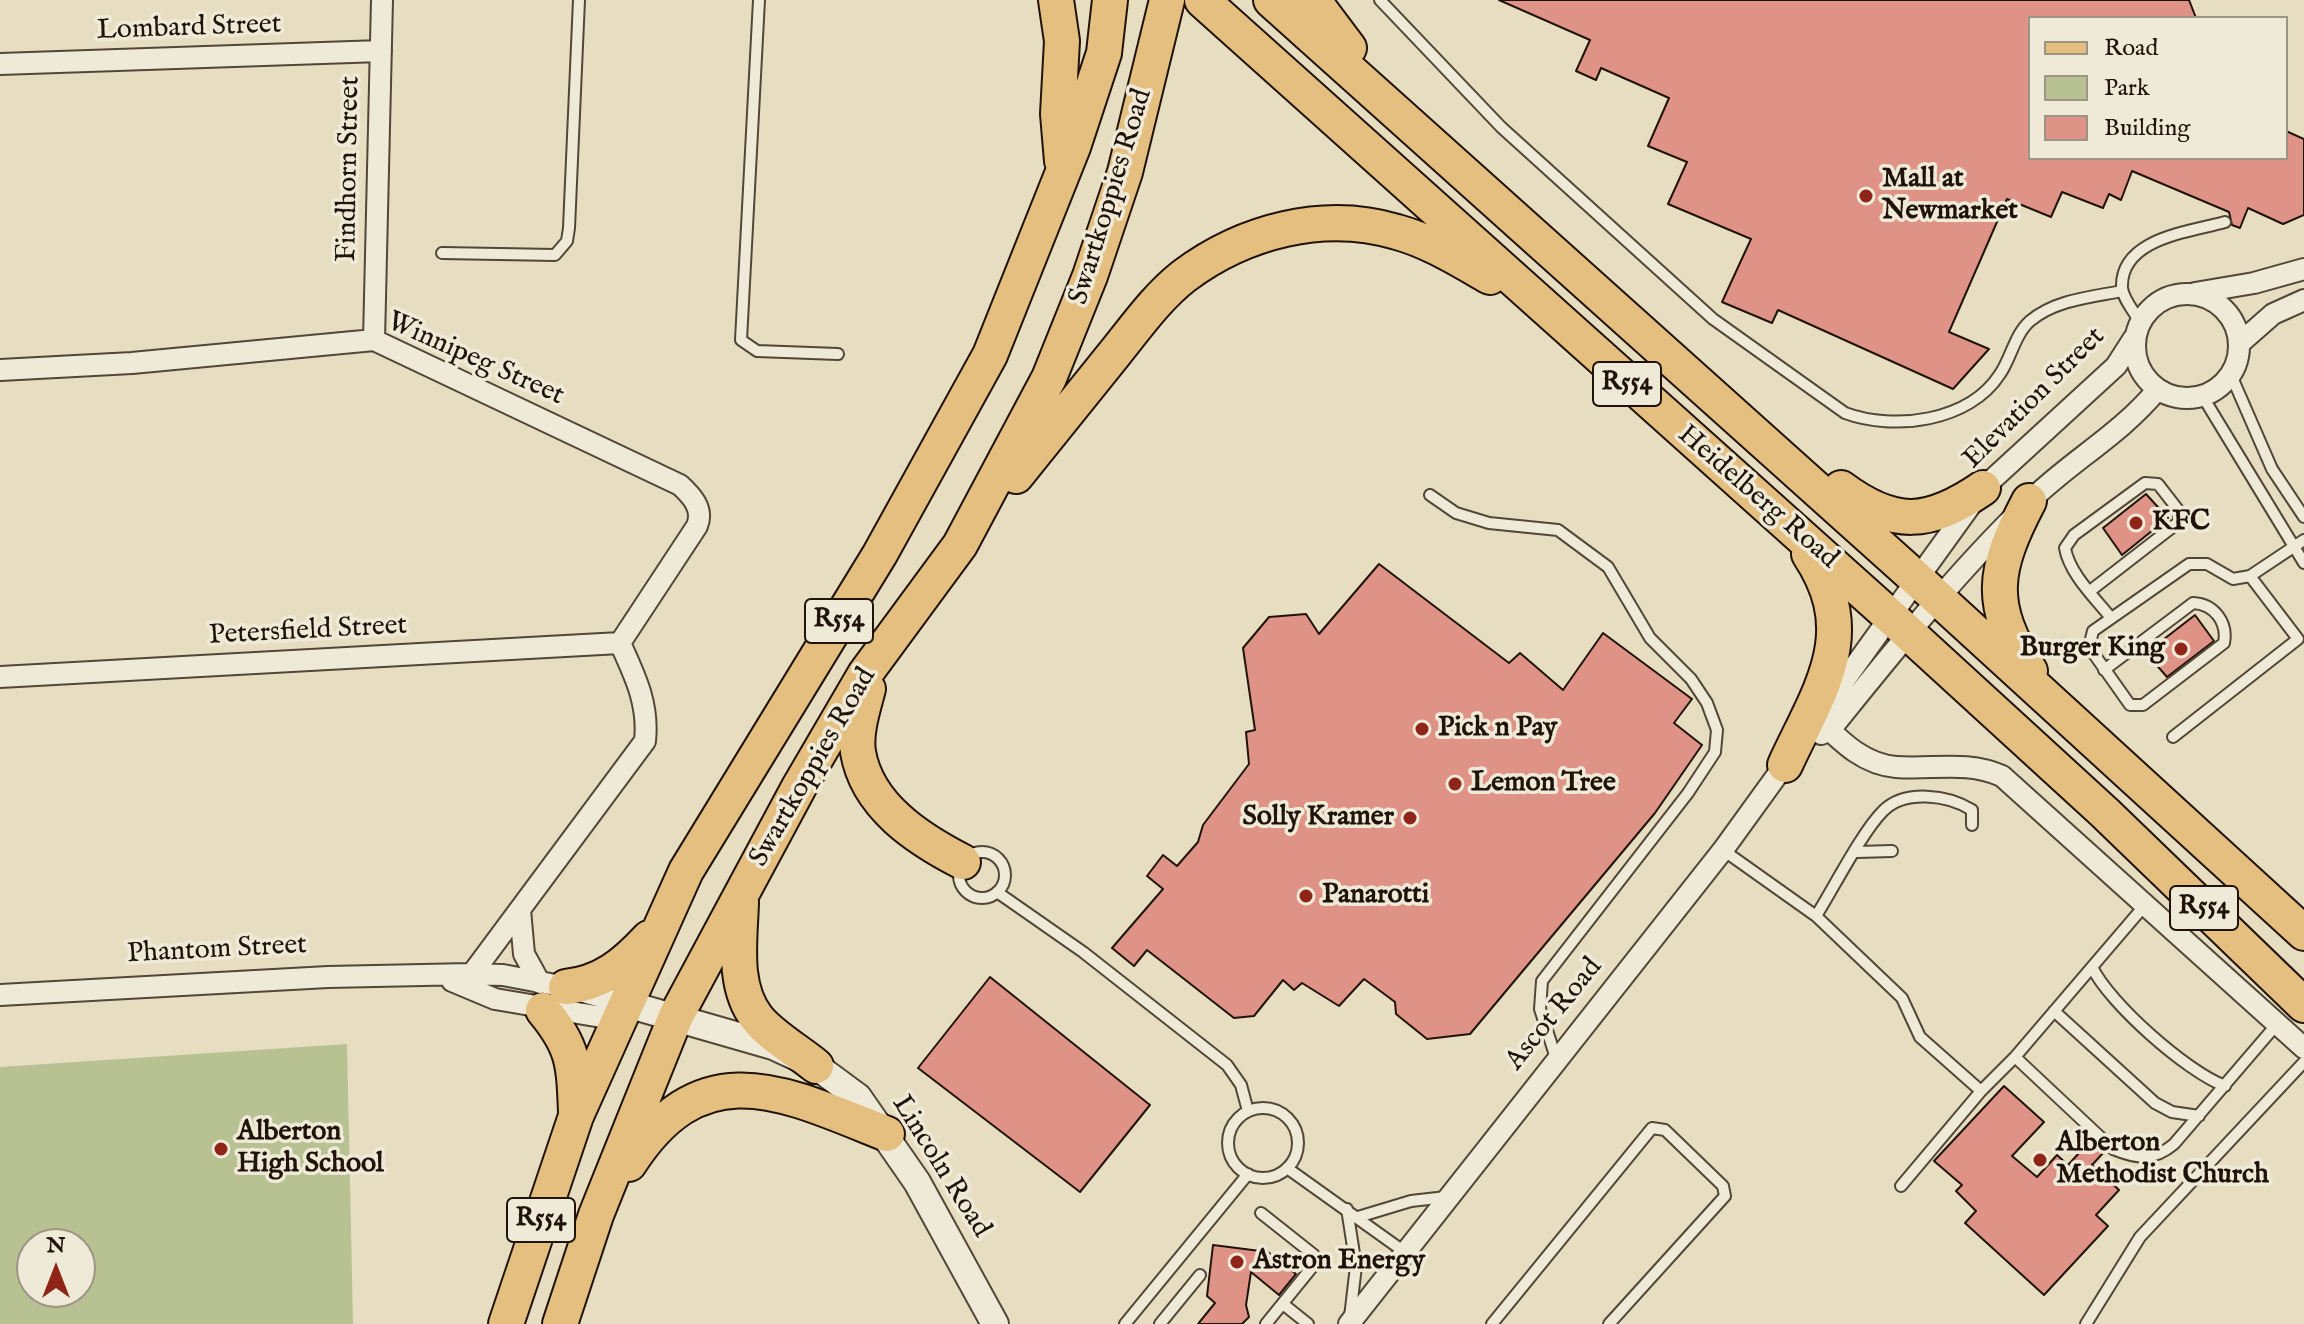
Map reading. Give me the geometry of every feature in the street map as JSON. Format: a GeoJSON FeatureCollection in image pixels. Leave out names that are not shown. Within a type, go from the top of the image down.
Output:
{"type":"FeatureCollection","features":[{"type":"Feature","properties":{"kind":"main road"},"geometry":{"type":"LineString","coordinates":[[1056,0],[1062,41],[1058,114],[1063,174]]}},
{"type":"Feature","properties":{"kind":"main road","name":"Swartkoppies Road"},"geometry":{"type":"LineString","coordinates":[[506,1324],[576,1116],[686,871],[880,554],[976,381],[1063,174],[1104,53],[1110,0]]}},
{"type":"Feature","properties":{"kind":"main road","name":"Swartkoppies Road"},"geometry":{"type":"LineString","coordinates":[[560,1324],[596,1215],[672,1022],[799,787],[865,674],[960,545],[1049,378],[1090,276],[1125,172],[1167,0]]}},
{"type":"Feature","properties":{"kind":"main road","name":"Heidelberg Road"},"geometry":{"type":"LineString","coordinates":[[1202,0],[1366,144],[1543,308],[1792,528],[2104,812],[2290,1014]]}},
{"type":"Feature","properties":{"kind":"main road","name":"Heidelberg Road"},"geometry":{"type":"LineString","coordinates":[[1271,0],[1717,399],[2304,933]]}},
{"type":"Feature","properties":{"kind":"main road"},"geometry":{"type":"LineString","coordinates":[[1313,0],[1380,95]]}},
{"type":"Feature","properties":{"kind":"main road"},"geometry":{"type":"LineString","coordinates":[[960,545],[1151,309],[1184,277],[1258,235],[1299,225],[1344,223],[1397,231],[1445,252],[1543,308]]}},
{"type":"Feature","properties":{"kind":"main road"},"geometry":{"type":"LineString","coordinates":[[1717,399],[1865,506],[1887,515],[1919,517],[1940,513],[1983,488]]}},
{"type":"Feature","properties":{"kind":"main road"},"geometry":{"type":"LineString","coordinates":[[2029,501],[2000,569],[1999,602],[2009,637],[2049,702]]}},
{"type":"Feature","properties":{"kind":"main road"},"geometry":{"type":"LineString","coordinates":[[1792,528],[1828,582],[1833,602],[1834,637],[1828,672],[1794,753]]}},
{"type":"Feature","properties":{"kind":"main road"},"geometry":{"type":"LineString","coordinates":[[889,642],[867,690],[859,726],[857,750],[863,768],[886,809],[924,840],[963,862]]}},
{"type":"Feature","properties":{"kind":"main road"},"geometry":{"type":"LineString","coordinates":[[742,894],[739,952],[742,985],[749,1004],[759,1020],[816,1066]]}},
{"type":"Feature","properties":{"kind":"main road"},"geometry":{"type":"LineString","coordinates":[[576,1116],[574,1074],[567,1040],[550,993],[590,984],[611,973],[629,960],[658,929]]}},
{"type":"Feature","properties":{"kind":"main road"},"geometry":{"type":"LineString","coordinates":[[596,1215],[655,1128],[685,1104],[706,1095],[738,1089],[774,1094],[807,1102],[887,1134]]}},
{"type":"Feature","properties":{"kind":"street","name":"Findhorn Street"},"geometry":{"type":"LineString","coordinates":[[374,340],[382,0]]}},
{"type":"Feature","properties":{"kind":"street","name":"Lombard Street"},"geometry":{"type":"LineString","coordinates":[[0,64],[381,51]]}},
{"type":"Feature","properties":{"kind":"street","name":"Elevation Street"},"geometry":{"type":"LineString","coordinates":[[1900,626],[1928,590],[1983,488],[2116,366],[2137,330],[2164,298],[2254,283],[2304,269]]}},
{"type":"Feature","properties":{"kind":"street"},"geometry":{"type":"LineString","coordinates":[[2187,294],[2214,301],[2227,312],[2240,343]]}},
{"type":"Feature","properties":{"kind":"street"},"geometry":{"type":"LineString","coordinates":[[2157,390],[2187,399],[2203,397],[2219,388],[2231,375],[2240,343],[2273,314],[2304,300]]}},
{"type":"Feature","properties":{"kind":"street","name":"Elevation Street"},"geometry":{"type":"LineString","coordinates":[[1928,590],[2029,501],[2134,416],[2157,390],[2138,368],[2137,330]]}},
{"type":"Feature","properties":{"kind":"street","name":"Winnipeg Street"},"geometry":{"type":"LineString","coordinates":[[0,370],[132,363],[374,340],[680,485],[691,496],[698,508],[697,526],[620,643]]}},
{"type":"Feature","properties":{"kind":"street"},"geometry":{"type":"LineString","coordinates":[[1794,753],[1824,724],[1900,626]]}},
{"type":"Feature","properties":{"kind":"street"},"geometry":{"type":"LineString","coordinates":[[467,980],[645,741],[647,721],[643,695],[620,643]]}},
{"type":"Feature","properties":{"kind":"street","name":"Petersfield Street"},"geometry":{"type":"LineString","coordinates":[[0,677],[620,643]]}},
{"type":"Feature","properties":{"kind":"street"},"geometry":{"type":"LineString","coordinates":[[1824,724],[1851,749],[1884,764],[1971,765],[2002,776],[2145,905],[2290,1014],[2304,1048]]}},
{"type":"Feature","properties":{"kind":"street","name":"Ascot Road"},"geometry":{"type":"LineString","coordinates":[[1349,1323],[1723,850],[1794,753]]}},
{"type":"Feature","properties":{"kind":"street"},"geometry":{"type":"LineString","coordinates":[[520,910],[524,954],[550,993]]}},
{"type":"Feature","properties":{"kind":"street","name":"Phantom Street"},"geometry":{"type":"LineString","coordinates":[[0,995],[341,977],[437,976],[467,980],[495,999],[550,993],[720,1032]]}},
{"type":"Feature","properties":{"kind":"street","name":"Phantom Street"},"geometry":{"type":"LineString","coordinates":[[550,993],[623,1012]]}},
{"type":"Feature","properties":{"kind":"street","name":"Lincoln Road"},"geometry":{"type":"LineString","coordinates":[[720,1032],[773,1046],[816,1066],[858,1097],[887,1134],[995,1324]]}},
{"type":"Feature","properties":{"kind":"lane"},"geometry":{"type":"LineString","coordinates":[[442,253],[555,255],[563,247],[569,228],[579,0]]}},
{"type":"Feature","properties":{"kind":"lane"},"geometry":{"type":"LineString","coordinates":[[759,0],[741,340],[757,351],[838,354]]}},
{"type":"Feature","properties":{"kind":"lane"},"geometry":{"type":"LineString","coordinates":[[1380,0],[1501,127],[1713,319],[1845,413],[1868,421],[1900,423],[1960,407],[1986,391],[2000,374],[2028,322],[2056,305],[2122,291]]}},
{"type":"Feature","properties":{"kind":"lane"},"geometry":{"type":"LineString","coordinates":[[2137,330],[2122,291],[2125,269],[2140,249],[2225,222]]}},
{"type":"Feature","properties":{"kind":"lane"},"geometry":{"type":"LineString","coordinates":[[2231,375],[2272,469],[2304,517]]}},
{"type":"Feature","properties":{"kind":"lane"},"geometry":{"type":"LineString","coordinates":[[2203,397],[2304,563]]}},
{"type":"Feature","properties":{"kind":"lane"},"geometry":{"type":"LineString","coordinates":[[2090,591],[2179,522],[2179,511],[2158,484],[2145,483],[2074,535],[2065,548],[2067,560],[2090,591],[2111,618]]}},
{"type":"Feature","properties":{"kind":"lane"},"geometry":{"type":"LineString","coordinates":[[1430,495],[1456,513],[1489,523],[1558,530],[1608,567],[1650,638],[1691,679],[1707,703],[1717,730],[1715,752],[1688,793],[1542,981],[1540,1009],[1556,1058]]}},
{"type":"Feature","properties":{"kind":"lane"},"geometry":{"type":"LineString","coordinates":[[2104,670],[2193,603],[2205,603],[2215,611],[2226,632],[2224,643],[2143,705],[2130,705],[2104,670],[2089,647],[2093,631],[2189,564],[2207,564],[2233,579],[2250,576],[2304,540]]}},
{"type":"Feature","properties":{"kind":"lane"},"geometry":{"type":"LineString","coordinates":[[2173,737],[2298,639],[2250,576]]}},
{"type":"Feature","properties":{"kind":"lane"},"geometry":{"type":"LineString","coordinates":[[1816,916],[1885,808],[1920,797],[1952,800],[1972,810],[1972,825]]}},
{"type":"Feature","properties":{"kind":"lane"},"geometry":{"type":"LineString","coordinates":[[1723,850],[1816,916],[1902,998],[1920,1037],[1981,1091]]}},
{"type":"Feature","properties":{"kind":"lane"},"geometry":{"type":"LineString","coordinates":[[1857,852],[1892,851]]}},
{"type":"Feature","properties":{"kind":"lane"},"geometry":{"type":"LineString","coordinates":[[977,852],[997,857],[1005,874],[997,892],[985,897],[967,892],[960,881],[963,862],[977,852]]}},
{"type":"Feature","properties":{"kind":"lane"},"geometry":{"type":"LineString","coordinates":[[997,892],[1083,952],[1227,1065],[1241,1085],[1248,1111]]}},
{"type":"Feature","properties":{"kind":"lane"},"geometry":{"type":"LineString","coordinates":[[1901,1186],[2145,905]]}},
{"type":"Feature","properties":{"kind":"lane"},"geometry":{"type":"LineString","coordinates":[[2092,967],[2105,989],[2195,1073],[2225,1086]]}},
{"type":"Feature","properties":{"kind":"lane"},"geometry":{"type":"LineString","coordinates":[[2054,1011],[2155,1103],[2172,1112],[2199,1116]]}},
{"type":"Feature","properties":{"kind":"lane"},"geometry":{"type":"LineString","coordinates":[[2015,1057],[2113,1149],[2139,1158],[2163,1153],[2290,1014]]}},
{"type":"Feature","properties":{"kind":"lane"},"geometry":{"type":"LineString","coordinates":[[2086,1324],[2140,1237],[2304,1062]]}},
{"type":"Feature","properties":{"kind":"lane"},"geometry":{"type":"LineString","coordinates":[[1266,1108],[1277,1111],[1294,1126],[1298,1148],[1287,1168],[1266,1178],[1248,1174],[1235,1164],[1227,1142],[1231,1126],[1248,1111],[1266,1108]]}},
{"type":"Feature","properties":{"kind":"lane"},"geometry":{"type":"LineString","coordinates":[[1492,1324],[1652,1128],[1665,1130],[1723,1186],[1725,1196],[1609,1324]]}},
{"type":"Feature","properties":{"kind":"lane"},"geometry":{"type":"LineString","coordinates":[[1287,1168],[1406,1253]]}},
{"type":"Feature","properties":{"kind":"lane"},"geometry":{"type":"LineString","coordinates":[[1125,1324],[1248,1174]]}},
{"type":"Feature","properties":{"kind":"lane"},"geometry":{"type":"LineString","coordinates":[[1358,1217],[1411,1201],[1446,1197]]}},
{"type":"Feature","properties":{"kind":"lane"},"geometry":{"type":"LineString","coordinates":[[1347,1209],[1356,1266],[1349,1323]]}},
{"type":"Feature","properties":{"kind":"lane"},"geometry":{"type":"LineString","coordinates":[[1261,1213],[1314,1255],[1313,1266],[1266,1324]]}},
{"type":"Feature","properties":{"kind":"lane"},"geometry":{"type":"LineString","coordinates":[[1160,1324],[1200,1275]]}},
{"type":"Feature","properties":{"kind":"lane"},"geometry":{"type":"LineString","coordinates":[[1283,1304],[1308,1324]]}},
{"type":"Feature","properties":{"kind":"green space","name":"Alberton High School"},"geometry":{"type":"Polygon","coordinates":[[[347,1044],[353,1324],[0,1324],[0,1067],[347,1044]]]}},
{"type":"Feature","properties":{"kind":"building","name":"Mall at Newmarket"},"geometry":{"type":"Polygon","coordinates":[[[1499,0],[2189,0],[2195,16],[2028,16],[2028,160],[2288,160],[2288,132],[2304,139],[2304,215],[2283,224],[2248,208],[2240,228],[2232,225],[2229,212],[2132,171],[2121,200],[2109,194],[2103,208],[2062,192],[2051,217],[2007,199],[1949,332],[1989,349],[1953,389],[1778,310],[1772,323],[1722,302],[1751,239],[1668,204],[1687,162],[1648,146],[1669,98],[1601,68],[1596,80],[1576,71],[1590,40],[1499,0]]]}},
{"type":"Feature","properties":{"kind":"building","name":"KFC"},"geometry":{"type":"Polygon","coordinates":[[[2146,494],[2168,518],[2122,555],[2103,528],[2146,494]]]}},
{"type":"Feature","properties":{"kind":"building","name":"Lemon Tree"},"geometry":{"type":"Polygon","coordinates":[[[1379,564],[1509,663],[1520,653],[1563,690],[1603,633],[1692,699],[1674,723],[1702,745],[1655,813],[1470,1034],[1427,1039],[1396,1014],[1395,1002],[1364,979],[1339,1006],[1302,983],[1294,990],[1283,980],[1254,1016],[1234,1018],[1147,950],[1134,966],[1112,948],[1163,889],[1147,876],[1163,855],[1177,866],[1198,842],[1203,825],[1249,764],[1246,732],[1255,730],[1243,648],[1269,617],[1306,614],[1319,634],[1379,564]]]}},
{"type":"Feature","properties":{"kind":"building","name":"Burger King"},"geometry":{"type":"Polygon","coordinates":[[[2195,615],[2214,641],[2167,677],[2146,653],[2195,615]]]}},
{"type":"Feature","properties":{"kind":"building"},"geometry":{"type":"Polygon","coordinates":[[[990,977],[1150,1105],[1080,1192],[918,1068],[990,977]]]}},
{"type":"Feature","properties":{"kind":"building"},"geometry":{"type":"Polygon","coordinates":[[[2004,1086],[2044,1122],[2012,1156],[2037,1177],[2057,1155],[2068,1165],[2091,1140],[2104,1152],[2092,1165],[2119,1190],[2096,1215],[2108,1226],[2044,1295],[1965,1223],[1976,1211],[1956,1191],[1962,1185],[1934,1161],[2004,1086]]]}},
{"type":"Feature","properties":{"kind":"building"},"geometry":{"type":"Polygon","coordinates":[[[1213,1245],[1268,1252],[1296,1274],[1279,1295],[1251,1272],[1246,1305],[1249,1317],[1242,1324],[1198,1324],[1215,1303],[1207,1296],[1213,1245]]]}},
{"type":"Feature","properties":{"kind":"place","name":"Mall at Newmarket"},"geometry":{"type":"Point","coordinates":[1866,196]}},
{"type":"Feature","properties":{"kind":"place","name":"KFC"},"geometry":{"type":"Point","coordinates":[2136,523]}},
{"type":"Feature","properties":{"kind":"place","name":"Burger King"},"geometry":{"type":"Point","coordinates":[2181,649]}},
{"type":"Feature","properties":{"kind":"place","name":"Pick n Pay"},"geometry":{"type":"Point","coordinates":[1422,729]}},
{"type":"Feature","properties":{"kind":"place","name":"Lemon Tree"},"geometry":{"type":"Point","coordinates":[1455,784]}},
{"type":"Feature","properties":{"kind":"place","name":"Solly Kramer"},"geometry":{"type":"Point","coordinates":[1410,818]}},
{"type":"Feature","properties":{"kind":"place","name":"Panarotti"},"geometry":{"type":"Point","coordinates":[1306,896]}},
{"type":"Feature","properties":{"kind":"place","name":"Alberton High School"},"geometry":{"type":"Point","coordinates":[221,1149]}},
{"type":"Feature","properties":{"kind":"place","name":"Alberton Methodist Church"},"geometry":{"type":"Point","coordinates":[2040,1160]}},
{"type":"Feature","properties":{"kind":"place","name":"Astron Energy"},"geometry":{"type":"Point","coordinates":[1237,1262]}}]}
